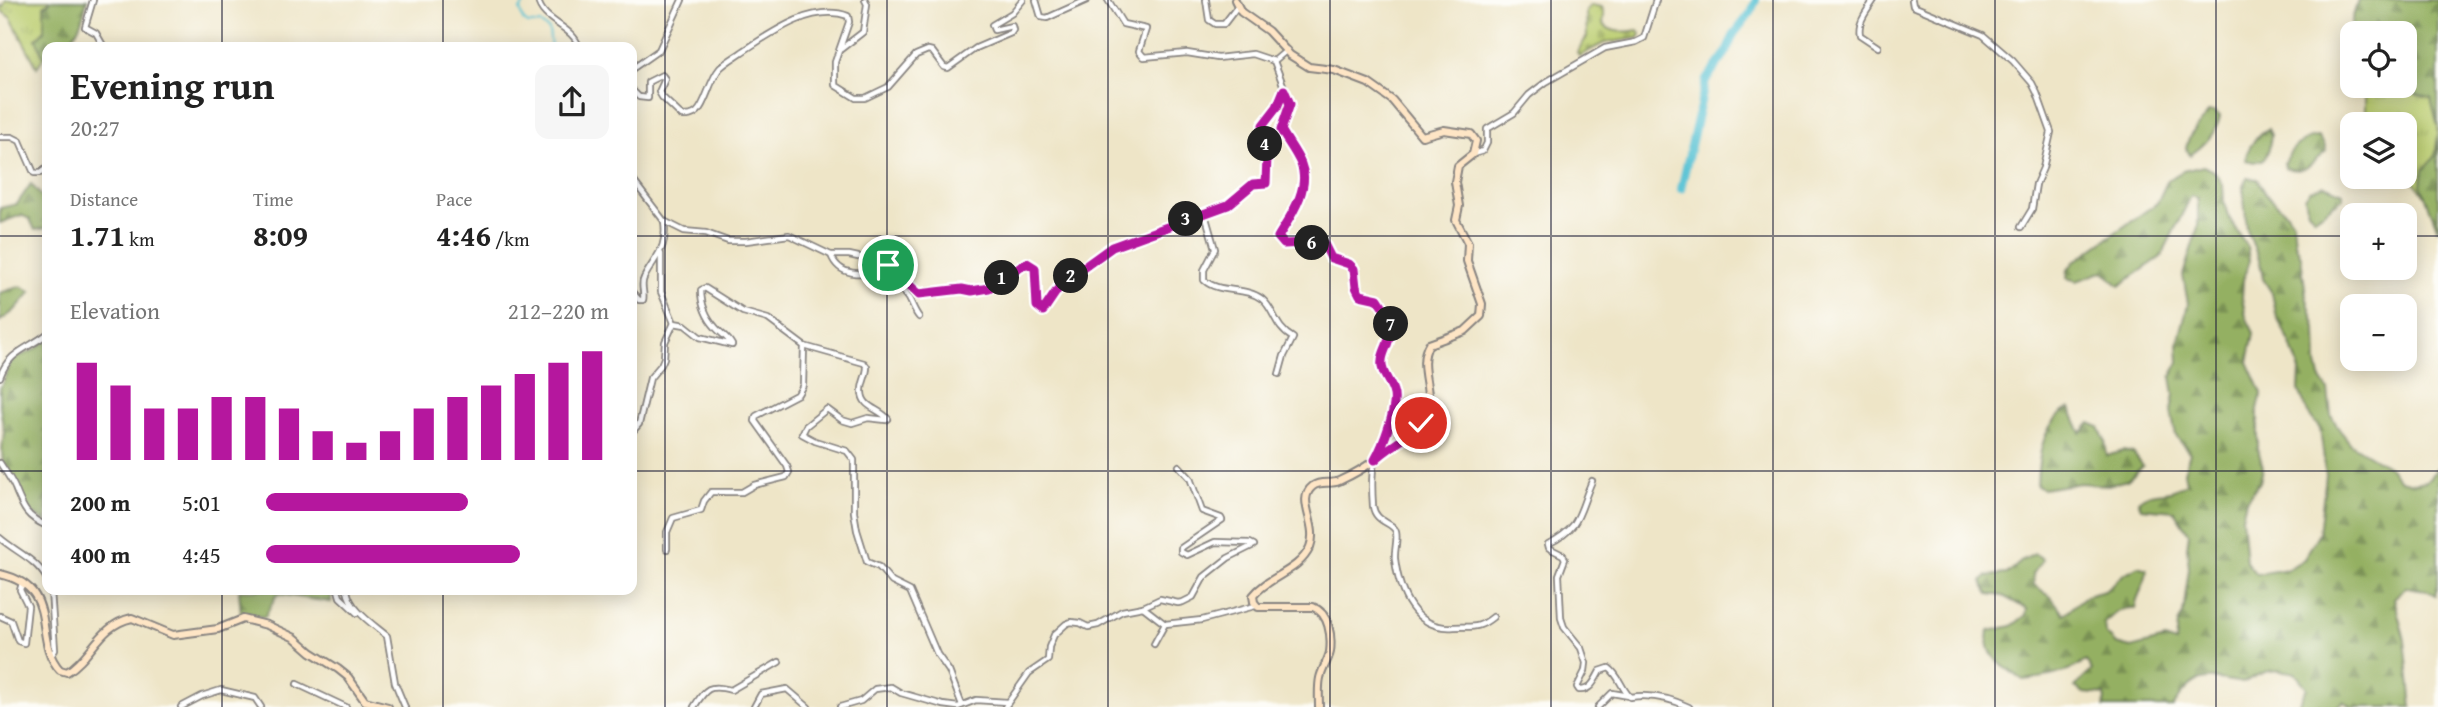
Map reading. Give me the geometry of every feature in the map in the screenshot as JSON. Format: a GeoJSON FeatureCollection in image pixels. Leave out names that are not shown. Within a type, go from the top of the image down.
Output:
{"type":"FeatureCollection","features":[{"type":"Feature","properties":{"kind":"street"},"geometry":{"type":"LineString","coordinates":[[93,0],[85,27],[96,33],[101,42]]}},
{"type":"Feature","properties":{"kind":"street"},"geometry":{"type":"LineString","coordinates":[[538,0],[541,9],[572,35],[576,42]]}},
{"type":"Feature","properties":{"kind":"street"},"geometry":{"type":"LineString","coordinates":[[637,65],[659,50],[682,0]]}},
{"type":"Feature","properties":{"kind":"street"},"geometry":{"type":"LineString","coordinates":[[840,50],[863,32],[867,4],[865,0]]}},
{"type":"Feature","properties":{"kind":"street"},"geometry":{"type":"LineString","coordinates":[[637,95],[648,98],[648,82],[662,75],[666,81],[659,92],[662,97],[682,116],[692,115],[701,107],[709,83],[721,67],[773,32],[817,15],[848,16],[849,25],[835,62],[835,85],[856,98],[865,98],[888,87],[922,52],[932,51],[948,68],[976,48],[1011,33],[1012,26],[994,30],[992,25],[1012,13],[1023,0]]}},
{"type":"Feature","properties":{"kind":"street"},"geometry":{"type":"LineString","coordinates":[[1036,0],[1041,17],[1047,18],[1087,0]]}},
{"type":"Feature","properties":{"kind":"street"},"geometry":{"type":"LineString","coordinates":[[1108,0],[1123,24],[1146,29],[1139,51],[1144,57],[1186,53],[1218,58],[1254,54],[1274,61]]}},
{"type":"Feature","properties":{"kind":"street"},"geometry":{"type":"LineString","coordinates":[[1206,0],[1206,13],[1209,20],[1215,24],[1224,24],[1236,3]]}},
{"type":"Feature","properties":{"kind":"street"},"geometry":{"type":"LineString","coordinates":[[1255,606],[1254,596],[1258,590],[1287,572],[1309,549],[1313,529],[1305,505],[1306,495],[1311,488],[1317,484],[1333,484],[1341,480],[1411,434],[1424,418],[1428,405],[1424,358],[1429,344],[1465,331],[1481,316],[1482,304],[1467,261],[1468,243],[1456,220],[1458,205],[1455,182],[1458,166],[1483,151],[1487,143],[1487,129],[1514,113],[1529,95],[1546,82],[1605,48],[1644,38],[1656,0]]}},
{"type":"Feature","properties":{"kind":"street"},"geometry":{"type":"LineString","coordinates":[[1874,0],[1859,29],[1860,35],[1878,47]]}},
{"type":"Feature","properties":{"kind":"street"},"geometry":{"type":"LineString","coordinates":[[1912,0],[1913,6],[1919,10],[1983,35],[2013,61],[2037,93],[2051,132],[2043,168],[2036,184],[2032,209],[2021,227]]}},
{"type":"Feature","properties":{"kind":"street"},"geometry":{"type":"LineString","coordinates":[[1236,3],[1241,12],[1268,31],[1290,55],[1309,67],[1334,70],[1368,83],[1392,100],[1422,136],[1444,130],[1471,134],[1476,141],[1474,154]]}},
{"type":"Feature","properties":{"kind":"street"},"geometry":{"type":"LineString","coordinates":[[1274,61],[1287,50]]}},
{"type":"Feature","properties":{"kind":"street"},"geometry":{"type":"LineString","coordinates":[[1274,61],[1290,104],[1281,130],[1302,166],[1304,180],[1296,207],[1278,237],[1280,242],[1323,242],[1331,258],[1349,264],[1354,269],[1360,295],[1378,299],[1390,321],[1392,332],[1381,363],[1394,393],[1394,405],[1372,476],[1374,510],[1382,522],[1394,527],[1396,531],[1395,560],[1404,599],[1426,622],[1442,628],[1469,629],[1493,617]]}},
{"type":"Feature","properties":{"kind":"street"},"geometry":{"type":"LineString","coordinates":[[637,186],[664,221],[684,231],[706,233],[728,241],[746,242],[789,235],[831,255],[849,255],[886,263],[919,294],[989,288],[1027,263],[1035,268],[1037,306],[1043,311],[1062,283],[1112,247],[1228,205],[1253,184],[1266,183],[1267,157],[1263,125],[1277,107],[1284,90]]}},
{"type":"Feature","properties":{"kind":"street"},"geometry":{"type":"LineString","coordinates":[[0,137],[12,137],[20,141],[34,173],[42,172]]}},
{"type":"Feature","properties":{"kind":"street"},"geometry":{"type":"LineString","coordinates":[[1205,214],[1215,249],[1204,270],[1204,280],[1210,285],[1250,293],[1264,300],[1279,327],[1293,338],[1279,373]]}},
{"type":"Feature","properties":{"kind":"street"},"geometry":{"type":"LineString","coordinates":[[637,426],[650,378],[661,366],[665,342],[674,323],[661,292],[660,254],[665,235],[664,221]]}},
{"type":"Feature","properties":{"kind":"street"},"geometry":{"type":"LineString","coordinates":[[637,298],[643,300],[643,279],[660,254]]}},
{"type":"Feature","properties":{"kind":"street"},"geometry":{"type":"LineString","coordinates":[[831,255],[833,261],[847,272],[859,274],[881,268],[887,271],[896,285],[908,296],[919,317]]}},
{"type":"Feature","properties":{"kind":"street"},"geometry":{"type":"LineString","coordinates":[[674,323],[685,325],[700,337],[732,345],[714,326],[701,305],[701,290],[705,288],[743,312],[768,319],[804,346],[864,363],[867,367],[862,397],[868,405],[888,419],[868,418],[852,423],[842,420],[827,409],[806,426],[802,433],[815,441],[848,451],[854,460],[854,512],[867,562],[879,568],[892,582],[910,591],[937,654],[949,670],[959,706]]}},
{"type":"Feature","properties":{"kind":"street"},"geometry":{"type":"LineString","coordinates":[[0,377],[16,352],[42,338]]}},
{"type":"Feature","properties":{"kind":"street"},"geometry":{"type":"LineString","coordinates":[[667,549],[667,532],[673,518],[701,510],[711,492],[742,492],[754,485],[786,477],[789,472],[787,466],[755,421],[756,416],[798,394],[803,385],[804,346]]}},
{"type":"Feature","properties":{"kind":"street"},"geometry":{"type":"LineString","coordinates":[[0,463],[10,477],[24,510],[42,524]]}},
{"type":"Feature","properties":{"kind":"street"},"geometry":{"type":"LineString","coordinates":[[841,707],[861,701],[874,689],[891,687],[933,703],[959,706],[976,700],[1006,704],[1029,673],[1048,660],[1054,635],[1066,624],[1080,622],[1088,626],[1098,625],[1122,611],[1143,607],[1156,600],[1178,603],[1192,597],[1204,577],[1228,558],[1254,545],[1216,542],[1186,555],[1181,552],[1187,542],[1222,518],[1202,511],[1190,478],[1179,466]]}},
{"type":"Feature","properties":{"kind":"street"},"geometry":{"type":"LineString","coordinates":[[1592,481],[1575,524],[1567,534],[1548,544],[1549,548],[1563,555],[1565,559],[1559,575],[1561,618],[1564,627],[1581,649],[1586,663],[1577,687],[1579,690],[1587,690],[1600,671],[1609,668],[1615,672],[1622,688],[1630,696]]}},
{"type":"Feature","properties":{"kind":"street"},"geometry":{"type":"LineString","coordinates":[[0,538],[21,551],[42,570]]}},
{"type":"Feature","properties":{"kind":"street"},"geometry":{"type":"LineString","coordinates":[[0,574],[15,578],[40,602],[51,656],[60,670],[66,672],[78,665],[97,639],[125,619],[132,618],[173,635],[211,631],[243,618],[295,638],[348,677],[365,701],[388,707]]}},
{"type":"Feature","properties":{"kind":"street"},"geometry":{"type":"LineString","coordinates":[[0,616],[11,621],[18,641],[24,643],[28,606],[20,590],[22,583]]}},
{"type":"Feature","properties":{"kind":"street"},"geometry":{"type":"LineString","coordinates":[[51,595],[55,650],[51,656]]}},
{"type":"Feature","properties":{"kind":"street"},"geometry":{"type":"LineString","coordinates":[[339,595],[387,636],[394,680],[405,707]]}},
{"type":"Feature","properties":{"kind":"street"},"geometry":{"type":"LineString","coordinates":[[348,595],[366,620]]}},
{"type":"Feature","properties":{"kind":"street"},"geometry":{"type":"LineString","coordinates":[[1143,607],[1165,624],[1202,620],[1255,606],[1305,606],[1320,610],[1326,620],[1330,653],[1319,681],[1319,707]]}},
{"type":"Feature","properties":{"kind":"street"},"geometry":{"type":"LineString","coordinates":[[1154,644],[1165,624]]}},
{"type":"Feature","properties":{"kind":"street"},"geometry":{"type":"LineString","coordinates":[[694,707],[708,689],[716,686],[731,690],[779,662]]}},
{"type":"Feature","properties":{"kind":"street"},"geometry":{"type":"LineString","coordinates":[[297,684],[346,707]]}},
{"type":"Feature","properties":{"kind":"street"},"geometry":{"type":"LineString","coordinates":[[754,707],[761,694],[787,689],[808,707]]}},
{"type":"Feature","properties":{"kind":"street"},"geometry":{"type":"LineString","coordinates":[[181,707],[221,690],[256,698],[261,707]]}},
{"type":"Feature","properties":{"kind":"street"},"geometry":{"type":"LineString","coordinates":[[1598,707],[1612,693],[1646,695],[1689,707]]}},
{"type":"Feature","properties":{"kind":"green space"},"geometry":{"type":"Polygon","coordinates":[[[6,0],[52,0],[44,6],[45,31],[36,39],[42,52],[42,60],[37,67],[11,18],[0,10],[0,6],[3,7],[6,0]]]}},
{"type":"Feature","properties":{"kind":"green space"},"geometry":{"type":"Polygon","coordinates":[[[52,0],[87,0],[80,25],[71,38],[65,42],[42,42],[42,52],[36,39],[44,31],[44,6],[52,0]]]}},
{"type":"Feature","properties":{"kind":"green space"},"geometry":{"type":"Polygon","coordinates":[[[2358,0],[2438,0],[2438,127],[2431,98],[2417,95],[2417,21],[2352,21],[2358,0]]]}},
{"type":"Feature","properties":{"kind":"green space"},"geometry":{"type":"Polygon","coordinates":[[[1591,5],[1602,7],[1603,24],[1607,27],[1620,31],[1638,30],[1641,34],[1639,38],[1604,43],[1579,56],[1577,52],[1587,37],[1586,11],[1591,5]]]}},
{"type":"Feature","properties":{"kind":"green space"},"geometry":{"type":"Polygon","coordinates":[[[2438,25],[2438,212],[2417,185],[2417,112],[2365,112],[2365,98],[2417,98],[2417,30],[2438,25]]]}},
{"type":"Feature","properties":{"kind":"green space"},"geometry":{"type":"Polygon","coordinates":[[[2209,112],[2220,116],[2216,128],[2205,143],[2190,155],[2186,148],[2190,136],[2209,112]]]}},
{"type":"Feature","properties":{"kind":"green space"},"geometry":{"type":"Polygon","coordinates":[[[2268,129],[2271,135],[2264,159],[2255,162],[2245,160],[2253,142],[2268,129]]]}},
{"type":"Feature","properties":{"kind":"green space"},"geometry":{"type":"Polygon","coordinates":[[[2438,134],[2438,230],[2421,185],[2423,170],[2435,157],[2438,134]]]}},
{"type":"Feature","properties":{"kind":"green space"},"geometry":{"type":"Polygon","coordinates":[[[2318,137],[2326,151],[2304,169],[2285,168],[2284,163],[2294,148],[2307,139],[2318,137]]]}},
{"type":"Feature","properties":{"kind":"green space"},"geometry":{"type":"Polygon","coordinates":[[[2203,166],[2215,172],[2223,185],[2228,216],[2247,247],[2249,261],[2243,280],[2242,298],[2246,317],[2254,333],[2248,362],[2262,393],[2258,409],[2258,449],[2263,468],[2260,482],[2246,500],[2242,517],[2246,562],[2256,574],[2288,569],[2304,559],[2319,533],[2326,475],[2320,429],[2308,413],[2299,390],[2300,371],[2291,344],[2277,318],[2272,293],[2263,279],[2260,262],[2247,230],[2243,186],[2247,178],[2257,179],[2266,194],[2293,222],[2306,296],[2316,328],[2320,378],[2328,390],[2331,415],[2339,429],[2351,444],[2389,467],[2400,480],[2413,483],[2426,481],[2438,468],[2438,584],[2435,595],[2426,590],[2406,587],[2394,598],[2405,640],[2412,707],[2352,707],[2344,701],[2337,707],[2297,707],[2307,688],[2295,673],[2274,671],[2257,675],[2243,683],[2219,679],[2195,682],[2173,707],[2104,707],[2105,695],[2084,693],[2075,687],[2092,670],[2086,661],[2056,675],[2023,680],[2002,665],[1989,648],[1989,631],[2012,626],[2026,615],[2027,609],[2003,596],[1989,594],[1982,582],[1987,576],[2007,574],[2035,554],[2043,559],[2033,574],[2034,585],[2051,597],[2064,614],[2086,596],[2105,591],[2138,566],[2147,569],[2135,608],[2118,611],[2112,616],[2105,623],[2106,634],[2116,644],[2131,648],[2165,639],[2176,643],[2189,568],[2189,534],[2174,511],[2141,508],[2138,501],[2150,494],[2179,488],[2186,483],[2184,472],[2190,453],[2176,436],[2171,412],[2174,394],[2171,377],[2179,362],[2178,343],[2188,304],[2183,275],[2198,227],[2198,198],[2191,196],[2161,257],[2119,286],[2104,271],[2077,281],[2067,278],[2068,270],[2074,262],[2157,203],[2168,180],[2183,171],[2203,166]]]}},
{"type":"Feature","properties":{"kind":"green space"},"geometry":{"type":"Polygon","coordinates":[[[31,184],[42,197],[42,229],[35,230],[30,219],[21,215],[0,223],[0,208],[17,204],[31,184]]]}},
{"type":"Feature","properties":{"kind":"green space"},"geometry":{"type":"Polygon","coordinates":[[[2324,185],[2343,193],[2343,198],[2315,218],[2308,211],[2305,197],[2310,190],[2324,185]]]}},
{"type":"Feature","properties":{"kind":"green space"},"geometry":{"type":"Polygon","coordinates":[[[21,286],[31,292],[14,311],[0,321],[0,293],[21,286]]]}},
{"type":"Feature","properties":{"kind":"green space"},"geometry":{"type":"Polygon","coordinates":[[[42,344],[42,520],[31,512],[20,495],[15,479],[3,465],[4,431],[0,407],[0,389],[11,360],[42,344]]]}},
{"type":"Feature","properties":{"kind":"green space"},"geometry":{"type":"Polygon","coordinates":[[[2070,408],[2081,433],[2090,423],[2099,427],[2107,456],[2123,451],[2133,453],[2143,466],[2127,480],[2108,485],[2080,483],[2043,489],[2037,486],[2043,442],[2053,422],[2070,408]]]}},
{"type":"Feature","properties":{"kind":"green space"},"geometry":{"type":"Polygon","coordinates":[[[239,595],[276,595],[265,617],[241,614],[239,595]]]}},
{"type":"Feature","properties":{"kind":"green space"},"geometry":{"type":"Polygon","coordinates":[[[284,595],[331,595],[331,602],[284,595]]]}},
{"type":"Feature","properties":{"kind":"waterway"},"geometry":{"type":"LineString","coordinates":[[527,0],[520,10],[523,20],[528,24],[541,24],[549,30],[550,42]]}},
{"type":"Feature","properties":{"kind":"waterway"},"geometry":{"type":"LineString","coordinates":[[1681,189],[1706,80],[1726,53],[1734,34],[1751,12],[1756,0]]}},
{"type":"Feature","properties":{"kind":"route"},"geometry":{"type":"LineString","coordinates":[[888,265],[919,294],[989,288],[1027,263],[1035,268],[1037,306],[1043,311],[1062,283],[1112,247],[1228,205],[1253,184],[1266,183],[1267,157],[1263,125],[1277,107],[1284,90],[1290,104],[1281,130],[1302,166],[1304,180],[1296,207],[1278,237],[1280,242],[1323,242],[1331,258],[1349,264],[1354,269],[1360,295],[1378,299],[1386,311],[1392,332],[1381,363],[1394,393],[1394,405],[1382,447],[1375,460],[1384,450],[1406,439],[1421,423]]}}]}
